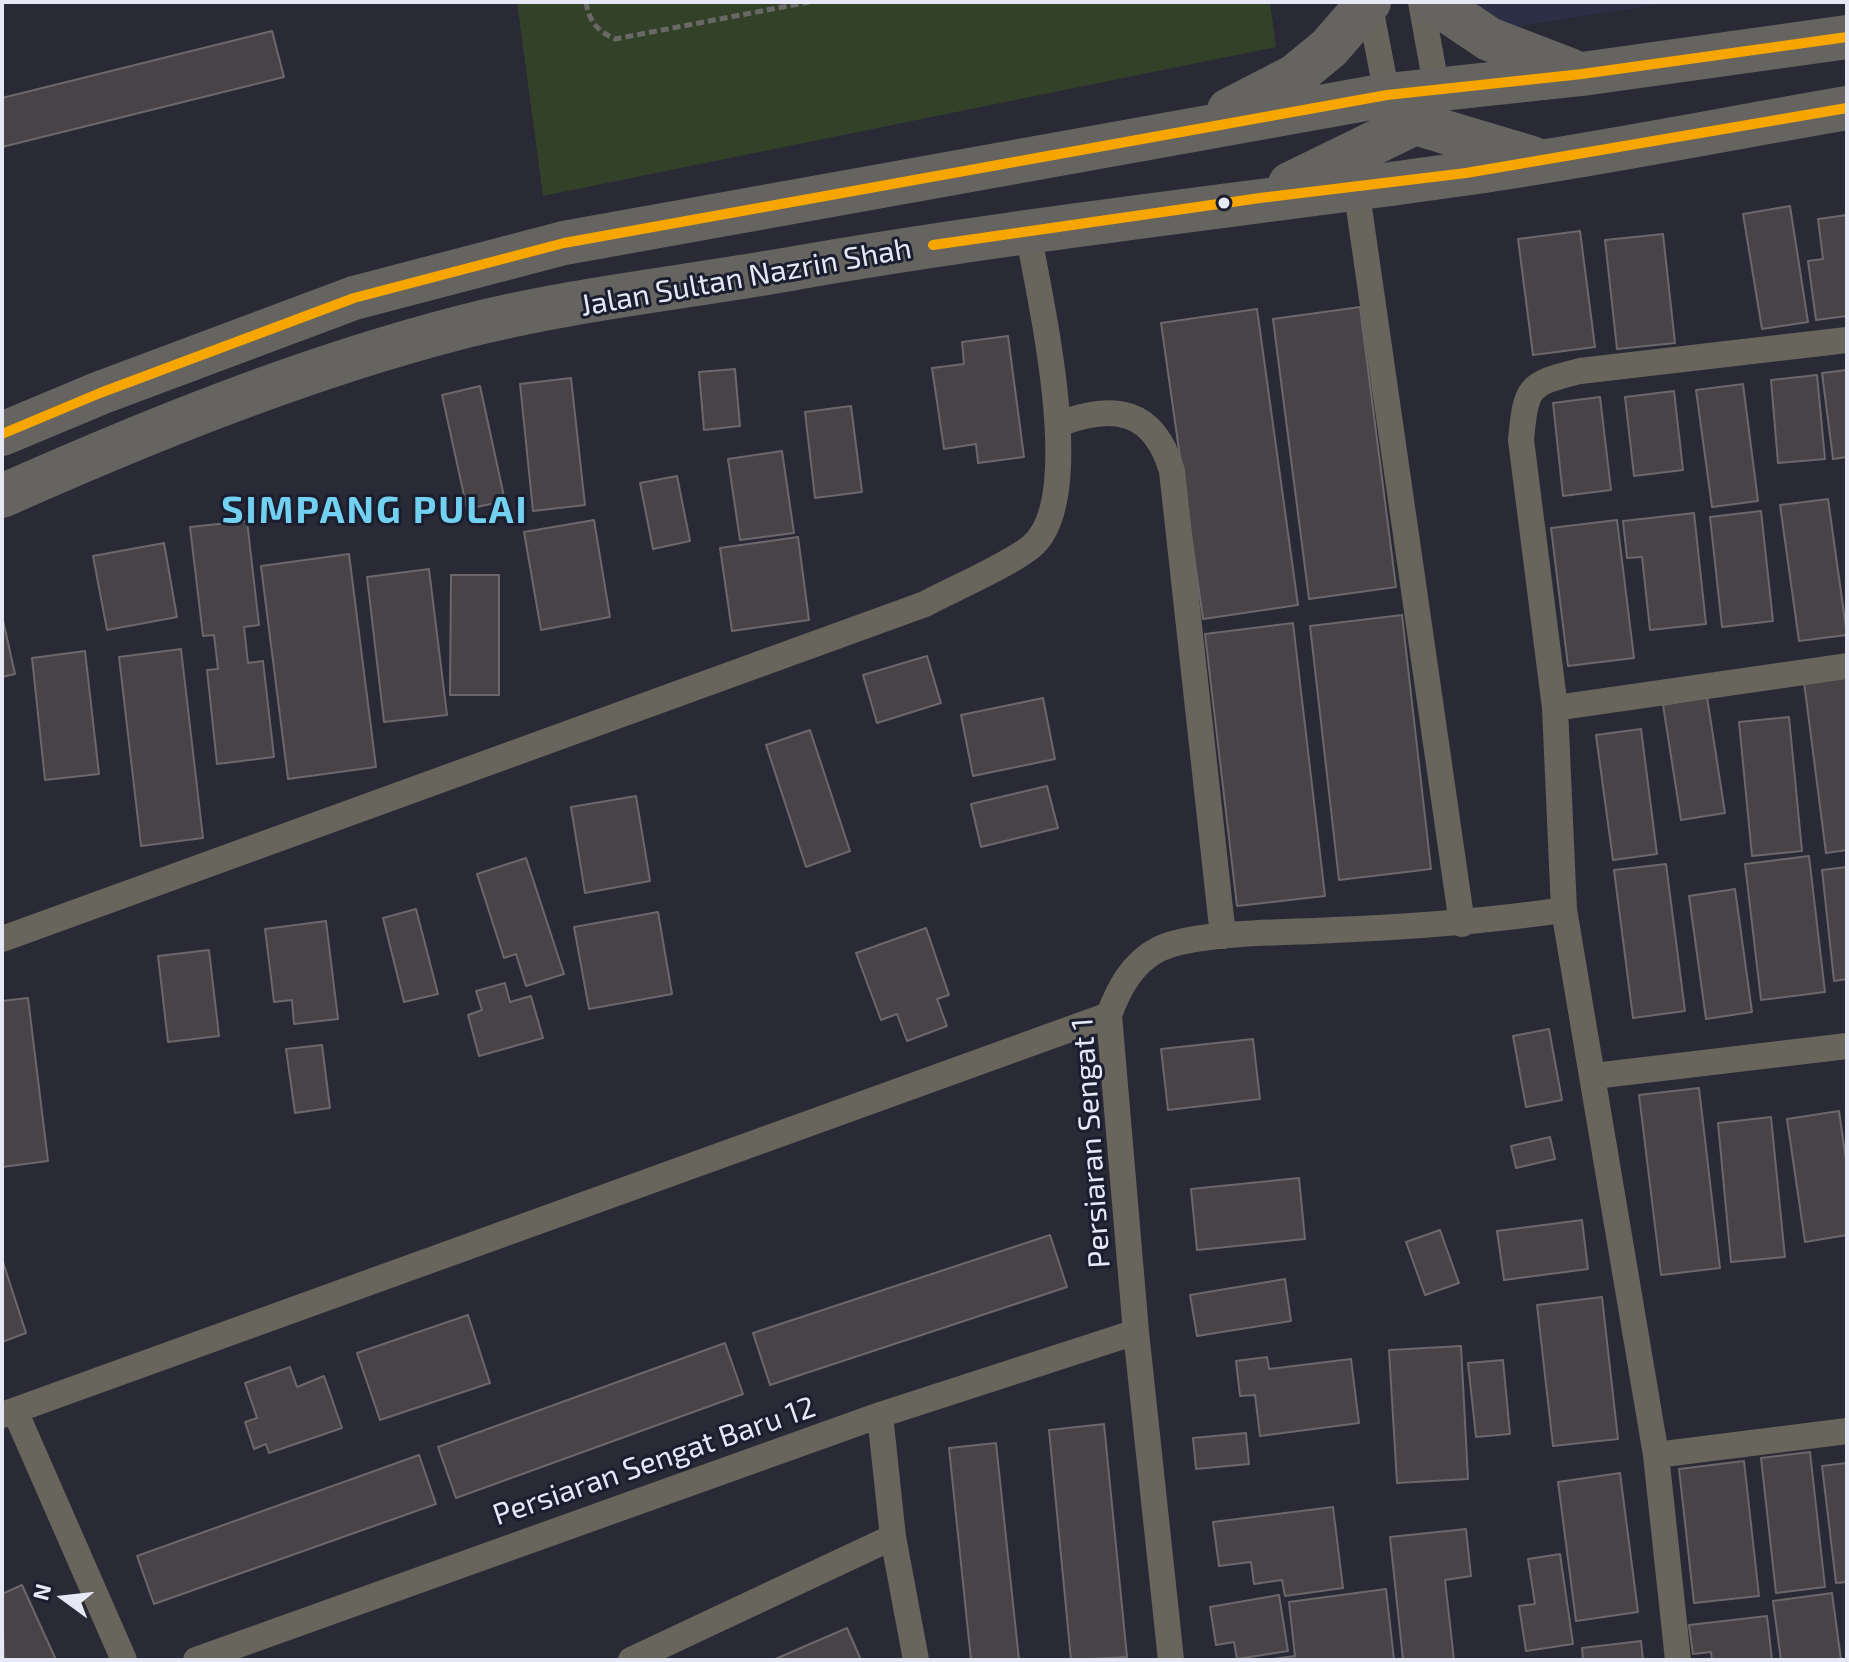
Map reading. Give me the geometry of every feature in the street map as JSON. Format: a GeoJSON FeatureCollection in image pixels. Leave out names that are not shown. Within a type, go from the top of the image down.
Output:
{"type":"FeatureCollection","features":[{"type":"Feature","properties":{"kind":"highway"},"geometry":{"type":"LineString","coordinates":[[1188,132],[1295,76],[1329,48],[1370,2]]}},
{"type":"Feature","properties":{"kind":"highway"},"geometry":{"type":"LineString","coordinates":[[1434,2],[1489,39],[1582,74]]}},
{"type":"Feature","properties":{"kind":"highway"},"geometry":{"type":"LineString","coordinates":[[2,434],[100,393],[340,304],[457,269],[579,240],[1188,132],[1413,103],[1582,74],[1847,37]]}},
{"type":"Feature","properties":{"kind":"highway"},"geometry":{"type":"LineString","coordinates":[[1413,103],[1541,161]]}},
{"type":"Feature","properties":{"kind":"highway"},"geometry":{"type":"LineString","coordinates":[[1260,198],[1413,103]]}},
{"type":"Feature","properties":{"kind":"highway","name":"Jalan Sultan Nazrin Shah"},"geometry":{"type":"LineString","coordinates":[[2,496],[123,445],[373,352],[471,325],[878,253],[1541,161],[1847,108]]}},
{"type":"Feature","properties":{"kind":"street"},"geometry":{"type":"LineString","coordinates":[[1370,2],[1413,103]]}},
{"type":"Feature","properties":{"kind":"street"},"geometry":{"type":"LineString","coordinates":[[1413,103],[1421,2]]}},
{"type":"Feature","properties":{"kind":"street"},"geometry":{"type":"LineString","coordinates":[[1356,187],[1462,924]]}},
{"type":"Feature","properties":{"kind":"street"},"geometry":{"type":"LineString","coordinates":[[2,939],[925,604],[1032,546],[1047,528],[1054,508],[1059,424],[1028,231]]}},
{"type":"Feature","properties":{"kind":"street"},"geometry":{"type":"LineString","coordinates":[[1678,1660],[1656,1455],[1564,910],[1555,708],[1521,440],[1525,401],[1540,381],[1580,371],[1847,340]]}},
{"type":"Feature","properties":{"kind":"street"},"geometry":{"type":"LineString","coordinates":[[1059,424],[1105,410],[1132,418],[1153,431],[1166,447],[1172,471],[1223,936]]}},
{"type":"Feature","properties":{"kind":"street"},"geometry":{"type":"LineString","coordinates":[[1555,708],[1847,666]]}},
{"type":"Feature","properties":{"kind":"street","name":"Persiaran Sengat 1"},"geometry":{"type":"LineString","coordinates":[[1171,1660],[1136,1332],[1109,1015],[1119,989],[1136,965],[1160,948],[1223,936],[1462,924],[1564,910]]}},
{"type":"Feature","properties":{"kind":"street"},"geometry":{"type":"LineString","coordinates":[[124,1660],[8,1413],[1109,1015]]}},
{"type":"Feature","properties":{"kind":"street"},"geometry":{"type":"LineString","coordinates":[[1594,1076],[1847,1046]]}},
{"type":"Feature","properties":{"kind":"street","name":"Persiaran Sengat Baru 12"},"geometry":{"type":"LineString","coordinates":[[196,1660],[880,1415],[1136,1332]]}},
{"type":"Feature","properties":{"kind":"street"},"geometry":{"type":"LineString","coordinates":[[880,1415],[893,1537],[916,1660]]}},
{"type":"Feature","properties":{"kind":"street"},"geometry":{"type":"LineString","coordinates":[[1656,1455],[1847,1431]]}},
{"type":"Feature","properties":{"kind":"street"},"geometry":{"type":"LineString","coordinates":[[631,1660],[893,1537]]}},
{"type":"Feature","properties":{"kind":"path"},"geometry":{"type":"LineString","coordinates":[[586,2],[588,14],[599,31],[615,39],[809,2]]}},
{"type":"Feature","properties":{"kind":"shaded area"},"geometry":{"type":"Polygon","coordinates":[[[1468,2],[1674,2],[1473,33],[1468,2]]]}},
{"type":"Feature","properties":{"kind":"green space"},"geometry":{"type":"Polygon","coordinates":[[[517,2],[1270,2],[1276,47],[543,196],[517,2]]]}},
{"type":"Feature","properties":{"kind":"building"},"geometry":{"type":"Polygon","coordinates":[[[272,31],[284,77],[2,147],[2,98],[272,31]]]}},
{"type":"Feature","properties":{"kind":"building"},"geometry":{"type":"Polygon","coordinates":[[[1790,206],[1808,322],[1762,329],[1743,214],[1790,206]]]}},
{"type":"Feature","properties":{"kind":"building"},"geometry":{"type":"Polygon","coordinates":[[[1847,215],[1847,316],[1816,320],[1808,261],[1823,259],[1818,219],[1847,215]]]}},
{"type":"Feature","properties":{"kind":"building"},"geometry":{"type":"Polygon","coordinates":[[[1580,231],[1595,347],[1533,355],[1518,239],[1580,231]]]}},
{"type":"Feature","properties":{"kind":"building"},"geometry":{"type":"Polygon","coordinates":[[[1663,234],[1675,343],[1617,349],[1605,240],[1663,234]]]}},
{"type":"Feature","properties":{"kind":"building"},"geometry":{"type":"Polygon","coordinates":[[[1360,307],[1396,587],[1309,599],[1273,319],[1360,307]]]}},
{"type":"Feature","properties":{"kind":"building"},"geometry":{"type":"Polygon","coordinates":[[[1257,309],[1298,605],[1203,619],[1161,323],[1257,309]]]}},
{"type":"Feature","properties":{"kind":"building"},"geometry":{"type":"Polygon","coordinates":[[[1008,336],[1024,457],[978,463],[976,444],[944,449],[932,368],[964,364],[962,342],[1008,336]]]}},
{"type":"Feature","properties":{"kind":"building"},"geometry":{"type":"Polygon","coordinates":[[[735,369],[740,426],[704,430],[699,372],[735,369]]]}},
{"type":"Feature","properties":{"kind":"building"},"geometry":{"type":"Polygon","coordinates":[[[1847,370],[1847,457],[1833,459],[1822,373],[1847,370]]]}},
{"type":"Feature","properties":{"kind":"building"},"geometry":{"type":"Polygon","coordinates":[[[1817,375],[1825,459],[1778,463],[1771,380],[1817,375]]]}},
{"type":"Feature","properties":{"kind":"building"},"geometry":{"type":"Polygon","coordinates":[[[571,378],[585,505],[533,511],[520,384],[571,378]]]}},
{"type":"Feature","properties":{"kind":"building"},"geometry":{"type":"Polygon","coordinates":[[[1743,384],[1758,501],[1712,507],[1696,390],[1743,384]]]}},
{"type":"Feature","properties":{"kind":"building"},"geometry":{"type":"Polygon","coordinates":[[[480,386],[505,501],[467,509],[442,395],[480,386]]]}},
{"type":"Feature","properties":{"kind":"building"},"geometry":{"type":"Polygon","coordinates":[[[1674,391],[1683,470],[1634,476],[1625,397],[1674,391]]]}},
{"type":"Feature","properties":{"kind":"building"},"geometry":{"type":"Polygon","coordinates":[[[1600,397],[1611,490],[1563,496],[1553,403],[1600,397]]]}},
{"type":"Feature","properties":{"kind":"building"},"geometry":{"type":"Polygon","coordinates":[[[851,406],[862,492],[815,498],[805,412],[851,406]]]}},
{"type":"Feature","properties":{"kind":"building"},"geometry":{"type":"Polygon","coordinates":[[[782,451],[794,533],[740,540],[728,459],[782,451]]]}},
{"type":"Feature","properties":{"kind":"building"},"geometry":{"type":"Polygon","coordinates":[[[677,476],[690,541],[653,549],[640,483],[677,476]]]}},
{"type":"Feature","properties":{"kind":"building"},"geometry":{"type":"Polygon","coordinates":[[[1828,499],[1847,635],[1799,641],[1780,505],[1828,499]]]}},
{"type":"Feature","properties":{"kind":"building"},"geometry":{"type":"Polygon","coordinates":[[[1761,511],[1773,621],[1722,627],[1710,517],[1761,511]]]}},
{"type":"Feature","properties":{"kind":"building"},"geometry":{"type":"Polygon","coordinates":[[[1694,513],[1706,624],[1650,630],[1642,557],[1627,558],[1623,521],[1694,513]]]}},
{"type":"Feature","properties":{"kind":"building"},"geometry":{"type":"Polygon","coordinates":[[[594,520],[610,617],[541,630],[524,532],[594,520]]]}},
{"type":"Feature","properties":{"kind":"building"},"geometry":{"type":"Polygon","coordinates":[[[1617,520],[1634,658],[1568,666],[1551,528],[1617,520]]]}},
{"type":"Feature","properties":{"kind":"building"},"geometry":{"type":"Polygon","coordinates":[[[247,521],[259,625],[244,627],[248,663],[263,661],[274,757],[217,764],[207,670],[218,669],[214,635],[203,636],[190,527],[247,521]]]}},
{"type":"Feature","properties":{"kind":"building"},"geometry":{"type":"Polygon","coordinates":[[[798,537],[809,620],[732,631],[720,548],[798,537]]]}},
{"type":"Feature","properties":{"kind":"building"},"geometry":{"type":"Polygon","coordinates":[[[164,543],[177,617],[107,630],[93,556],[164,543]]]}},
{"type":"Feature","properties":{"kind":"building"},"geometry":{"type":"Polygon","coordinates":[[[349,554],[376,767],[288,779],[261,566],[349,554]]]}},
{"type":"Feature","properties":{"kind":"building"},"geometry":{"type":"Polygon","coordinates":[[[429,569],[447,715],[384,722],[367,577],[429,569]]]}},
{"type":"Feature","properties":{"kind":"building"},"geometry":{"type":"Polygon","coordinates":[[[451,575],[499,575],[499,695],[450,695],[451,575]]]}},
{"type":"Feature","properties":{"kind":"building"},"geometry":{"type":"Polygon","coordinates":[[[1402,615],[1431,869],[1339,880],[1310,626],[1402,615]]]}},
{"type":"Feature","properties":{"kind":"building"},"geometry":{"type":"Polygon","coordinates":[[[2,616],[15,674],[2,677],[2,616]]]}},
{"type":"Feature","properties":{"kind":"building"},"geometry":{"type":"Polygon","coordinates":[[[1293,623],[1325,896],[1237,906],[1205,634],[1293,623]]]}},
{"type":"Feature","properties":{"kind":"building"},"geometry":{"type":"Polygon","coordinates":[[[181,649],[203,838],[141,846],[119,657],[181,649]]]}},
{"type":"Feature","properties":{"kind":"building"},"geometry":{"type":"Polygon","coordinates":[[[85,651],[99,774],[45,780],[32,658],[85,651]]]}},
{"type":"Feature","properties":{"kind":"building"},"geometry":{"type":"Polygon","coordinates":[[[927,656],[941,703],[877,723],[863,675],[927,656]]]}},
{"type":"Feature","properties":{"kind":"building"},"geometry":{"type":"Polygon","coordinates":[[[1847,677],[1847,850],[1826,853],[1804,682],[1847,677]]]}},
{"type":"Feature","properties":{"kind":"building"},"geometry":{"type":"Polygon","coordinates":[[[1707,697],[1725,813],[1681,820],[1663,705],[1707,697]]]}},
{"type":"Feature","properties":{"kind":"building"},"geometry":{"type":"Polygon","coordinates":[[[1043,698],[1055,759],[973,776],[961,715],[1043,698]]]}},
{"type":"Feature","properties":{"kind":"building"},"geometry":{"type":"Polygon","coordinates":[[[1789,717],[1802,851],[1752,856],[1739,722],[1789,717]]]}},
{"type":"Feature","properties":{"kind":"building"},"geometry":{"type":"Polygon","coordinates":[[[1641,729],[1657,854],[1613,860],[1596,735],[1641,729]]]}},
{"type":"Feature","properties":{"kind":"building"},"geometry":{"type":"Polygon","coordinates":[[[810,730],[850,851],[806,867],[766,745],[810,730]]]}},
{"type":"Feature","properties":{"kind":"building"},"geometry":{"type":"Polygon","coordinates":[[[1047,786],[1058,828],[981,847],[971,804],[1047,786]]]}},
{"type":"Feature","properties":{"kind":"building"},"geometry":{"type":"Polygon","coordinates":[[[636,796],[650,881],[585,893],[571,807],[636,796]]]}},
{"type":"Feature","properties":{"kind":"building"},"geometry":{"type":"Polygon","coordinates":[[[1809,856],[1825,992],[1761,1000],[1745,864],[1809,856]]]}},
{"type":"Feature","properties":{"kind":"building"},"geometry":{"type":"Polygon","coordinates":[[[526,858],[564,974],[526,986],[516,954],[504,958],[477,874],[526,858]]]}},
{"type":"Feature","properties":{"kind":"building"},"geometry":{"type":"Polygon","coordinates":[[[1666,864],[1685,1011],[1633,1018],[1614,870],[1666,864]]]}},
{"type":"Feature","properties":{"kind":"building"},"geometry":{"type":"Polygon","coordinates":[[[1847,867],[1847,979],[1834,981],[1822,870],[1847,867]]]}},
{"type":"Feature","properties":{"kind":"building"},"geometry":{"type":"Polygon","coordinates":[[[1735,889],[1752,1012],[1706,1019],[1689,896],[1735,889]]]}},
{"type":"Feature","properties":{"kind":"building"},"geometry":{"type":"Polygon","coordinates":[[[416,909],[438,994],[404,1002],[383,918],[416,909]]]}},
{"type":"Feature","properties":{"kind":"building"},"geometry":{"type":"Polygon","coordinates":[[[658,912],[672,994],[589,1009],[574,927],[658,912]]]}},
{"type":"Feature","properties":{"kind":"building"},"geometry":{"type":"Polygon","coordinates":[[[326,921],[338,1019],[294,1024],[292,1000],[274,1002],[265,929],[326,921]]]}},
{"type":"Feature","properties":{"kind":"building"},"geometry":{"type":"Polygon","coordinates":[[[926,928],[949,995],[937,999],[947,1026],[907,1041],[897,1014],[881,1020],[856,953],[926,928]]]}},
{"type":"Feature","properties":{"kind":"building"},"geometry":{"type":"Polygon","coordinates":[[[209,950],[219,1036],[168,1042],[158,956],[209,950]]]}},
{"type":"Feature","properties":{"kind":"building"},"geometry":{"type":"Polygon","coordinates":[[[505,983],[510,1002],[531,996],[543,1038],[479,1056],[468,1015],[482,1010],[476,991],[505,983]]]}},
{"type":"Feature","properties":{"kind":"building"},"geometry":{"type":"Polygon","coordinates":[[[28,998],[48,1161],[2,1167],[2,1001],[28,998]]]}},
{"type":"Feature","properties":{"kind":"building"},"geometry":{"type":"Polygon","coordinates":[[[1549,1029],[1562,1100],[1526,1107],[1513,1036],[1549,1029]]]}},
{"type":"Feature","properties":{"kind":"building"},"geometry":{"type":"Polygon","coordinates":[[[1253,1039],[1260,1099],[1168,1110],[1161,1049],[1253,1039]]]}},
{"type":"Feature","properties":{"kind":"building"},"geometry":{"type":"Polygon","coordinates":[[[322,1045],[330,1108],[295,1113],[286,1049],[322,1045]]]}},
{"type":"Feature","properties":{"kind":"building"},"geometry":{"type":"Polygon","coordinates":[[[1699,1088],[1720,1268],[1661,1275],[1639,1095],[1699,1088]]]}},
{"type":"Feature","properties":{"kind":"building"},"geometry":{"type":"Polygon","coordinates":[[[1839,1111],[1847,1167],[1847,1235],[1805,1242],[1787,1119],[1839,1111]]]}},
{"type":"Feature","properties":{"kind":"building"},"geometry":{"type":"Polygon","coordinates":[[[1771,1117],[1785,1257],[1731,1262],[1718,1123],[1771,1117]]]}},
{"type":"Feature","properties":{"kind":"building"},"geometry":{"type":"Polygon","coordinates":[[[1550,1137],[1555,1159],[1516,1168],[1511,1146],[1550,1137]]]}},
{"type":"Feature","properties":{"kind":"building"},"geometry":{"type":"Polygon","coordinates":[[[1299,1178],[1305,1239],[1197,1250],[1191,1189],[1299,1178]]]}},
{"type":"Feature","properties":{"kind":"building"},"geometry":{"type":"Polygon","coordinates":[[[1582,1220],[1588,1269],[1504,1280],[1497,1231],[1582,1220]]]}},
{"type":"Feature","properties":{"kind":"building"},"geometry":{"type":"Polygon","coordinates":[[[1440,1230],[1459,1283],[1425,1295],[1406,1242],[1440,1230]]]}},
{"type":"Feature","properties":{"kind":"building"},"geometry":{"type":"Polygon","coordinates":[[[1050,1235],[1067,1287],[770,1385],[753,1333],[1050,1235]]]}},
{"type":"Feature","properties":{"kind":"building"},"geometry":{"type":"Polygon","coordinates":[[[2,1259],[26,1333],[2,1342],[2,1259]]]}},
{"type":"Feature","properties":{"kind":"building"},"geometry":{"type":"Polygon","coordinates":[[[1285,1279],[1291,1321],[1197,1336],[1190,1295],[1285,1279]]]}},
{"type":"Feature","properties":{"kind":"building"},"geometry":{"type":"Polygon","coordinates":[[[1602,1297],[1618,1439],[1553,1446],[1537,1305],[1602,1297]]]}},
{"type":"Feature","properties":{"kind":"building"},"geometry":{"type":"Polygon","coordinates":[[[468,1315],[490,1383],[380,1420],[357,1353],[468,1315]]]}},
{"type":"Feature","properties":{"kind":"building"},"geometry":{"type":"Polygon","coordinates":[[[725,1343],[743,1394],[456,1498],[438,1447],[725,1343]]]}},
{"type":"Feature","properties":{"kind":"building"},"geometry":{"type":"Polygon","coordinates":[[[1461,1346],[1468,1479],[1397,1483],[1389,1350],[1461,1346]]]}},
{"type":"Feature","properties":{"kind":"building"},"geometry":{"type":"Polygon","coordinates":[[[1267,1357],[1269,1369],[1351,1359],[1359,1423],[1260,1436],[1255,1395],[1240,1396],[1236,1361],[1267,1357]]]}},
{"type":"Feature","properties":{"kind":"building"},"geometry":{"type":"Polygon","coordinates":[[[1503,1360],[1510,1434],[1476,1437],[1468,1363],[1503,1360]]]}},
{"type":"Feature","properties":{"kind":"building"},"geometry":{"type":"Polygon","coordinates":[[[290,1367],[297,1387],[324,1376],[342,1428],[269,1453],[266,1444],[254,1449],[245,1422],[257,1418],[245,1383],[290,1367]]]}},
{"type":"Feature","properties":{"kind":"building"},"geometry":{"type":"Polygon","coordinates":[[[1104,1424],[1127,1657],[1071,1660],[1049,1430],[1104,1424]]]}},
{"type":"Feature","properties":{"kind":"building"},"geometry":{"type":"Polygon","coordinates":[[[1246,1433],[1249,1464],[1196,1469],[1193,1438],[1246,1433]]]}},
{"type":"Feature","properties":{"kind":"building"},"geometry":{"type":"Polygon","coordinates":[[[996,1443],[1019,1660],[971,1660],[949,1448],[996,1443]]]}},
{"type":"Feature","properties":{"kind":"building"},"geometry":{"type":"Polygon","coordinates":[[[1810,1452],[1825,1587],[1776,1593],[1761,1458],[1810,1452]]]}},
{"type":"Feature","properties":{"kind":"building"},"geometry":{"type":"Polygon","coordinates":[[[419,1455],[436,1504],[154,1604],[137,1556],[419,1455]]]}},
{"type":"Feature","properties":{"kind":"building"},"geometry":{"type":"Polygon","coordinates":[[[1744,1461],[1759,1596],[1694,1603],[1679,1469],[1744,1461]]]}},
{"type":"Feature","properties":{"kind":"building"},"geometry":{"type":"Polygon","coordinates":[[[1847,1463],[1847,1582],[1836,1583],[1822,1466],[1847,1463]]]}},
{"type":"Feature","properties":{"kind":"building"},"geometry":{"type":"Polygon","coordinates":[[[1620,1473],[1638,1612],[1576,1621],[1558,1482],[1620,1473]]]}},
{"type":"Feature","properties":{"kind":"building"},"geometry":{"type":"Polygon","coordinates":[[[1333,1507],[1343,1588],[1285,1596],[1282,1580],[1254,1584],[1251,1562],[1219,1566],[1213,1522],[1333,1507]]]}},
{"type":"Feature","properties":{"kind":"building"},"geometry":{"type":"Polygon","coordinates":[[[1466,1529],[1471,1576],[1445,1580],[1454,1660],[1403,1660],[1390,1537],[1466,1529]]]}},
{"type":"Feature","properties":{"kind":"building"},"geometry":{"type":"Polygon","coordinates":[[[1560,1554],[1573,1644],[1526,1651],[1519,1606],[1535,1604],[1528,1559],[1560,1554]]]}},
{"type":"Feature","properties":{"kind":"building"},"geometry":{"type":"Polygon","coordinates":[[[22,1585],[56,1660],[4,1660],[2,1594],[22,1585]]]}},
{"type":"Feature","properties":{"kind":"building"},"geometry":{"type":"Polygon","coordinates":[[[1386,1589],[1394,1660],[1266,1660],[1295,1656],[1289,1602],[1386,1589]]]}},
{"type":"Feature","properties":{"kind":"building"},"geometry":{"type":"Polygon","coordinates":[[[1832,1593],[1841,1660],[1781,1660],[1773,1601],[1832,1593]]]}},
{"type":"Feature","properties":{"kind":"building"},"geometry":{"type":"Polygon","coordinates":[[[1279,1595],[1288,1651],[1237,1659],[1234,1642],[1216,1645],[1210,1607],[1279,1595]]]}},
{"type":"Feature","properties":{"kind":"building"},"geometry":{"type":"Polygon","coordinates":[[[1767,1616],[1772,1660],[1712,1660],[1711,1652],[1693,1654],[1689,1625],[1767,1616]]]}},
{"type":"Feature","properties":{"kind":"building"},"geometry":{"type":"Polygon","coordinates":[[[847,1628],[861,1660],[773,1660],[847,1628]]]}},
{"type":"Feature","properties":{"kind":"building"},"geometry":{"type":"Polygon","coordinates":[[[1641,1641],[1643,1660],[1583,1660],[1582,1648],[1641,1641]]]}},
{"type":"Feature","properties":{"kind":"transit line"},"geometry":{"type":"LineString","coordinates":[[2,434],[100,393],[354,298],[564,243],[1387,95],[1582,74],[1847,37]]}},
{"type":"Feature","properties":{"kind":"transit line"},"geometry":{"type":"LineString","coordinates":[[933,245],[1260,198],[1466,173],[1847,108]]}},
{"type":"Feature","properties":{"kind":"district","name":"SIMPANG PULAI"},"geometry":{"type":"Point","coordinates":[375,510]}}]}
